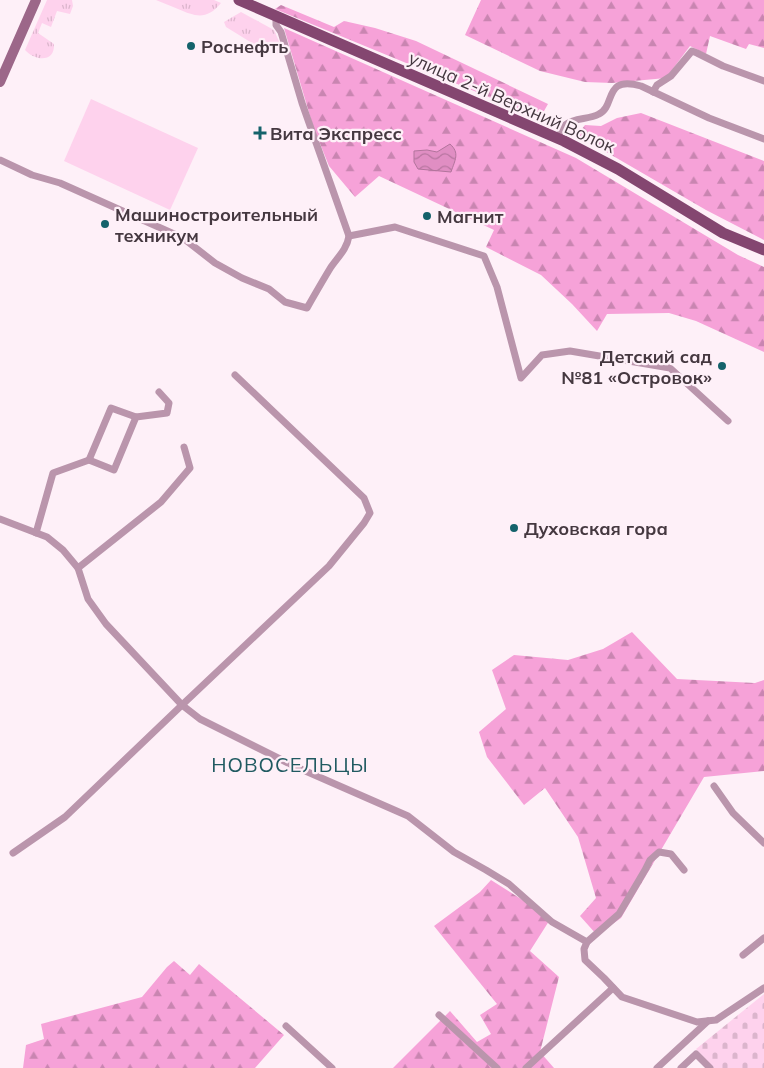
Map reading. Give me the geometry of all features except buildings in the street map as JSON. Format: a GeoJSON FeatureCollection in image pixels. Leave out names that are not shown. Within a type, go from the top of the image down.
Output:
{"type":"FeatureCollection","features":[{"type":"Feature","properties":{"kind":"main road","name":"улица 2-й Верхний Волок"},"geometry":{"type":"LineString","coordinates":[[239,0],[558,138],[618,169],[723,233],[764,250]]}},
{"type":"Feature","properties":{"kind":"street"},"geometry":{"type":"LineString","coordinates":[[0,82],[36,0]]}},
{"type":"Feature","properties":{"kind":"street"},"geometry":{"type":"LineString","coordinates":[[0,160],[32,175],[60,183],[183,238],[215,263],[242,278],[269,289],[285,302],[307,308],[332,266],[348,244],[349,236],[302,103],[281,32],[276,25],[276,16]]}},
{"type":"Feature","properties":{"kind":"street"},"geometry":{"type":"LineString","coordinates":[[653,92],[657,85],[671,76],[692,51],[723,66],[764,81]]}},
{"type":"Feature","properties":{"kind":"street"},"geometry":{"type":"LineString","coordinates":[[558,138],[564,125],[601,113],[607,105],[611,93],[618,86],[634,84],[709,118],[764,139]]}},
{"type":"Feature","properties":{"kind":"street"},"geometry":{"type":"LineString","coordinates":[[349,236],[395,226],[484,256],[497,287],[521,378],[542,355],[570,351],[670,368],[728,421]]}},
{"type":"Feature","properties":{"kind":"street"},"geometry":{"type":"LineString","coordinates":[[13,853],[66,817],[329,566],[370,513],[364,498],[235,375]]}},
{"type":"Feature","properties":{"kind":"street"},"geometry":{"type":"LineString","coordinates":[[89,460],[111,408],[136,417],[167,412],[169,403],[159,392]]}},
{"type":"Feature","properties":{"kind":"street"},"geometry":{"type":"LineString","coordinates":[[36,533],[54,473],[89,460],[114,470],[136,417]]}},
{"type":"Feature","properties":{"kind":"street"},"geometry":{"type":"LineString","coordinates":[[78,568],[161,502],[190,468],[184,447]]}},
{"type":"Feature","properties":{"kind":"street"},"geometry":{"type":"LineString","coordinates":[[0,520],[48,537],[63,550],[78,568],[88,599],[106,624],[182,705],[200,719],[294,766],[408,816],[454,852],[509,884],[552,922],[587,942]]}},
{"type":"Feature","properties":{"kind":"street"},"geometry":{"type":"LineString","coordinates":[[714,786],[733,813],[764,843]]}},
{"type":"Feature","properties":{"kind":"street"},"geometry":{"type":"LineString","coordinates":[[684,870],[671,854],[659,852],[650,860],[619,914],[587,942],[584,950],[585,960],[622,997],[697,1022],[716,1020],[764,988]]}},
{"type":"Feature","properties":{"kind":"street"},"geometry":{"type":"LineString","coordinates":[[743,954],[764,938]]}},
{"type":"Feature","properties":{"kind":"street"},"geometry":{"type":"LineString","coordinates":[[526,1068],[614,988]]}},
{"type":"Feature","properties":{"kind":"street"},"geometry":{"type":"LineString","coordinates":[[439,1015],[497,1068]]}},
{"type":"Feature","properties":{"kind":"street"},"geometry":{"type":"LineString","coordinates":[[657,1068],[709,1021]]}},
{"type":"Feature","properties":{"kind":"street"},"geometry":{"type":"LineString","coordinates":[[286,1026],[332,1068]]}},
{"type":"Feature","properties":{"kind":"street"},"geometry":{"type":"LineString","coordinates":[[681,1068],[696,1054],[710,1068]]}},
{"type":"Feature","properties":{"kind":"green space"},"geometry":{"type":"Polygon","coordinates":[[[47,0],[72,0],[73,6],[70,14],[57,11],[51,27],[42,23],[38,33],[54,44],[53,50],[48,57],[39,58],[25,50],[47,0]]]}},
{"type":"Feature","properties":{"kind":"green space"},"geometry":{"type":"Polygon","coordinates":[[[156,0],[214,0],[221,3],[211,12],[196,15],[156,0]]]}},
{"type":"Feature","properties":{"kind":"green space"},"geometry":{"type":"Polygon","coordinates":[[[481,0],[764,0],[764,48],[749,44],[746,49],[710,36],[706,54],[690,46],[666,78],[612,83],[585,82],[540,71],[465,35],[481,0]]]}},
{"type":"Feature","properties":{"kind":"green space"},"geometry":{"type":"Polygon","coordinates":[[[281,5],[334,27],[344,21],[375,28],[416,41],[548,104],[540,118],[275,9],[281,5]]]}},
{"type":"Feature","properties":{"kind":"green space"},"geometry":{"type":"Polygon","coordinates":[[[241,12],[274,30],[285,55],[265,51],[226,27],[224,22],[241,12]]]}},
{"type":"Feature","properties":{"kind":"green space"},"geometry":{"type":"Polygon","coordinates":[[[284,28],[576,158],[738,255],[764,267],[764,352],[696,321],[669,313],[607,314],[597,331],[541,275],[486,247],[494,230],[379,176],[355,197],[329,166],[313,126],[284,28]]]}},
{"type":"Feature","properties":{"kind":"green space"},"geometry":{"type":"Polygon","coordinates":[[[91,99],[198,148],[170,210],[64,161],[91,99]]]}},
{"type":"Feature","properties":{"kind":"green space"},"geometry":{"type":"Polygon","coordinates":[[[641,113],[764,161],[764,240],[706,210],[577,135],[585,125],[601,126],[617,118],[641,113]]]}},
{"type":"Feature","properties":{"kind":"green space"},"geometry":{"type":"Polygon","coordinates":[[[632,632],[677,679],[755,683],[764,680],[764,771],[704,777],[621,918],[597,935],[580,916],[596,898],[578,837],[545,788],[524,805],[487,757],[479,732],[506,709],[492,670],[514,655],[568,660],[603,649],[632,632]]]}},
{"type":"Feature","properties":{"kind":"green space"},"geometry":{"type":"Polygon","coordinates":[[[491,880],[551,918],[530,951],[559,977],[540,1052],[554,1068],[393,1068],[450,1011],[477,1042],[491,1034],[480,1015],[497,1004],[434,926],[480,892],[491,880]]]}},
{"type":"Feature","properties":{"kind":"green space"},"geometry":{"type":"Polygon","coordinates":[[[174,961],[190,975],[199,964],[284,1035],[255,1068],[23,1068],[26,1045],[44,1039],[41,1024],[142,997],[174,961]]]}},
{"type":"Feature","properties":{"kind":"green space"},"geometry":{"type":"Polygon","coordinates":[[[764,994],[764,1068],[714,1068],[696,1049],[764,994]]]}},
{"type":"Feature","properties":{"kind":"water"},"geometry":{"type":"Polygon","coordinates":[[[450,144],[456,154],[451,172],[418,169],[414,162],[414,151],[427,150],[437,152],[450,144]]]}},
{"type":"Feature","properties":{"kind":"place","name":"Роснефть"},"geometry":{"type":"Point","coordinates":[191,46]}},
{"type":"Feature","properties":{"kind":"place","name":"Вита Экспресс"},"geometry":{"type":"Point","coordinates":[260,133]}},
{"type":"Feature","properties":{"kind":"place","name":"Магнит"},"geometry":{"type":"Point","coordinates":[427,216]}},
{"type":"Feature","properties":{"kind":"place","name":"Машиностроительный техникум"},"geometry":{"type":"Point","coordinates":[105,224]}},
{"type":"Feature","properties":{"kind":"place","name":"Детский сад №81 «Островок»"},"geometry":{"type":"Point","coordinates":[722,366]}},
{"type":"Feature","properties":{"kind":"place","name":"Духовская гора"},"geometry":{"type":"Point","coordinates":[514,528]}},
{"type":"Feature","properties":{"kind":"district","name":"НОВОСЕЛЬЦЫ"},"geometry":{"type":"Point","coordinates":[290,764]}}]}
